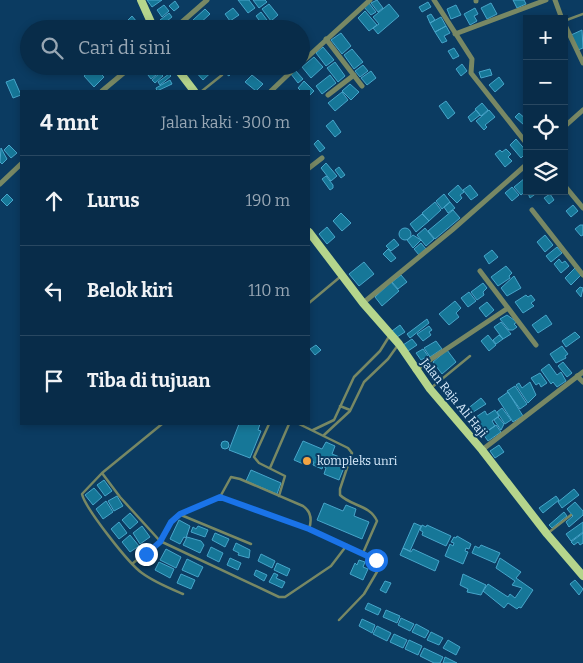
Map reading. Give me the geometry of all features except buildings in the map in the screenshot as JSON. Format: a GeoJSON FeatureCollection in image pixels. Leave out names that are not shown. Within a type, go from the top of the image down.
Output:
{"type":"FeatureCollection","features":[{"type":"Feature","properties":{"kind":"main road"},"geometry":{"type":"LineString","coordinates":[[141,0],[150,20]]}},
{"type":"Feature","properties":{"kind":"main road"},"geometry":{"type":"LineString","coordinates":[[181,75],[193,90]]}},
{"type":"Feature","properties":{"kind":"main road","name":"Jalan Raja Ali Haji"},"geometry":{"type":"LineString","coordinates":[[310,233],[363,303],[399,344],[415,370],[430,389],[482,450],[547,534],[582,575]]}},
{"type":"Feature","properties":{"kind":"street"},"geometry":{"type":"LineString","coordinates":[[184,20],[207,0]]}},
{"type":"Feature","properties":{"kind":"street"},"geometry":{"type":"LineString","coordinates":[[310,54],[370,0]]}},
{"type":"Feature","properties":{"kind":"street"},"geometry":{"type":"LineString","coordinates":[[434,0],[472,59],[471,74],[523,139]]}},
{"type":"Feature","properties":{"kind":"street"},"geometry":{"type":"LineString","coordinates":[[455,34],[546,0]]}},
{"type":"Feature","properties":{"kind":"street"},"geometry":{"type":"LineString","coordinates":[[555,0],[561,15]]}},
{"type":"Feature","properties":{"kind":"street"},"geometry":{"type":"LineString","coordinates":[[568,30],[583,63]]}},
{"type":"Feature","properties":{"kind":"street"},"geometry":{"type":"LineString","coordinates":[[326,39],[362,86]]}},
{"type":"Feature","properties":{"kind":"street"},"geometry":{"type":"LineString","coordinates":[[103,90],[121,75]]}},
{"type":"Feature","properties":{"kind":"street"},"geometry":{"type":"LineString","coordinates":[[272,90],[288,75]]}},
{"type":"Feature","properties":{"kind":"street"},"geometry":{"type":"LineString","coordinates":[[328,95],[354,75]]}},
{"type":"Feature","properties":{"kind":"street"},"geometry":{"type":"LineString","coordinates":[[568,123],[583,110]]}},
{"type":"Feature","properties":{"kind":"street"},"geometry":{"type":"LineString","coordinates":[[310,167],[322,158]]}},
{"type":"Feature","properties":{"kind":"street"},"geometry":{"type":"LineString","coordinates":[[0,184],[20,165]]}},
{"type":"Feature","properties":{"kind":"street"},"geometry":{"type":"LineString","coordinates":[[363,303],[452,230],[523,168]]}},
{"type":"Feature","properties":{"kind":"street"},"geometry":{"type":"LineString","coordinates":[[568,190],[583,208]]}},
{"type":"Feature","properties":{"kind":"street"},"geometry":{"type":"LineString","coordinates":[[532,210],[583,275]]}},
{"type":"Feature","properties":{"kind":"street"},"geometry":{"type":"LineString","coordinates":[[480,271],[536,345]]}},
{"type":"Feature","properties":{"kind":"street"},"geometry":{"type":"LineString","coordinates":[[415,370],[508,308]]}},
{"type":"Feature","properties":{"kind":"street"},"geometry":{"type":"LineString","coordinates":[[482,450],[583,372]]}},
{"type":"Feature","properties":{"kind":"street"},"geometry":{"type":"LineString","coordinates":[[578,376],[583,382]]}},
{"type":"Feature","properties":{"kind":"lane"},"geometry":{"type":"LineString","coordinates":[[568,20],[583,14]]}},
{"type":"Feature","properties":{"kind":"lane"},"geometry":{"type":"LineString","coordinates":[[203,90],[222,75]]}},
{"type":"Feature","properties":{"kind":"lane"},"geometry":{"type":"LineString","coordinates":[[310,302],[343,275]]}},
{"type":"Feature","properties":{"kind":"lane"},"geometry":{"type":"LineString","coordinates":[[314,430],[334,420],[354,377],[380,352],[390,333]]}},
{"type":"Feature","properties":{"kind":"lane"},"geometry":{"type":"LineString","coordinates":[[324,435],[350,410],[364,382],[388,359],[399,344]]}},
{"type":"Feature","properties":{"kind":"lane"},"geometry":{"type":"LineString","coordinates":[[430,389],[470,356]]}},
{"type":"Feature","properties":{"kind":"lane"},"geometry":{"type":"LineString","coordinates":[[340,406],[350,410]]}},
{"type":"Feature","properties":{"kind":"lane"},"geometry":{"type":"LineString","coordinates":[[161,425],[102,473],[82,494],[83,501],[141,573],[183,594]]}},
{"type":"Feature","properties":{"kind":"lane"},"geometry":{"type":"LineString","coordinates":[[270,425],[254,457],[259,463],[285,476],[278,496]]}},
{"type":"Feature","properties":{"kind":"lane"},"geometry":{"type":"LineString","coordinates":[[270,468],[290,425]]}},
{"type":"Feature","properties":{"kind":"lane"},"geometry":{"type":"LineString","coordinates":[[302,425],[348,448],[352,453],[340,489],[340,495],[369,510],[374,514],[377,521],[363,553]]}},
{"type":"Feature","properties":{"kind":"lane"},"geometry":{"type":"LineString","coordinates":[[102,473],[125,504],[160,542],[279,597],[285,597],[331,566],[347,545]]}},
{"type":"Feature","properties":{"kind":"lane"},"geometry":{"type":"LineString","coordinates":[[132,564],[160,542],[171,522],[180,514],[220,497],[230,477],[240,478],[308,509],[311,522],[309,529]]}},
{"type":"Feature","properties":{"kind":"lane"},"geometry":{"type":"LineString","coordinates":[[220,497],[309,529],[347,545],[376,560],[381,565],[364,594],[339,620]]}},
{"type":"Feature","properties":{"kind":"lane"},"geometry":{"type":"LineString","coordinates":[[180,514],[251,544]]}},
{"type":"Feature","properties":{"kind":"lane"},"geometry":{"type":"LineString","coordinates":[[547,534],[571,515]]}},
{"type":"Feature","properties":{"kind":"place","name":"kompleks unri"},"geometry":{"type":"Point","coordinates":[307,461]}},
{"type":"Feature","properties":{"kind":"route"},"geometry":{"type":"LineString","coordinates":[[146,554],[160,542],[171,522],[180,514],[220,497],[309,529],[376,560]]}}]}
